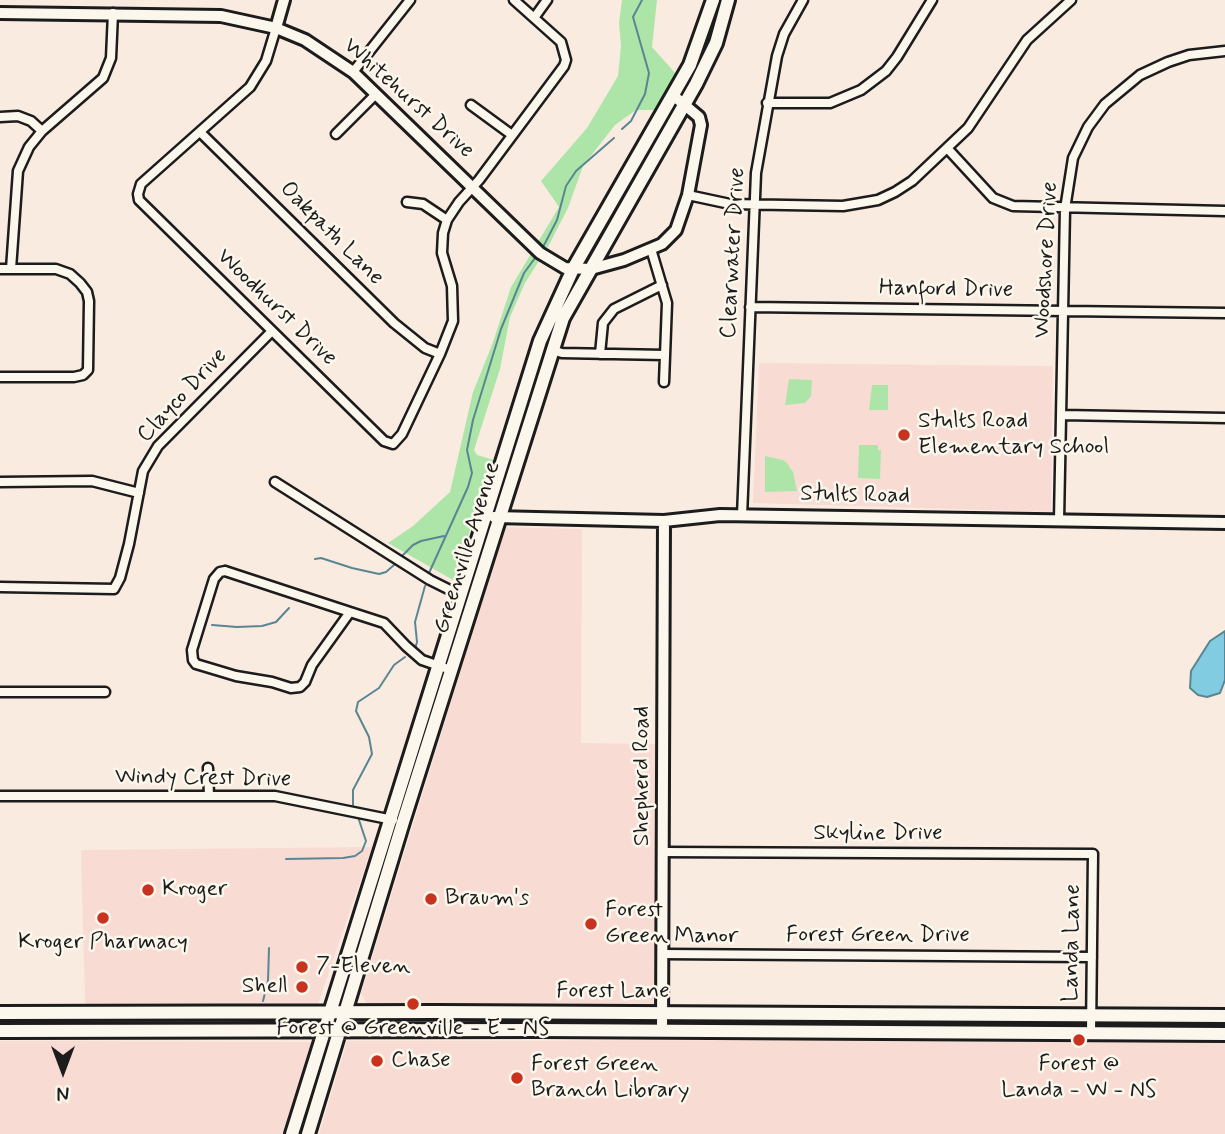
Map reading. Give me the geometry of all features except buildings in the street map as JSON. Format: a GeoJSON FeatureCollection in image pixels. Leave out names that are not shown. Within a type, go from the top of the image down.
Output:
{"type":"FeatureCollection","features":[{"type":"Feature","properties":{"kind":"main road","name":"Greenville Avenue"},"geometry":{"type":"LineString","coordinates":[[292,1134],[389,819],[499,517],[552,351],[569,306],[679,100],[713,0]]}},
{"type":"Feature","properties":{"kind":"main road","name":"Greenville Avenue"},"geometry":{"type":"LineString","coordinates":[[308,1134],[403,822],[445,668],[460,593],[540,341],[573,269],[712,52],[728,0]]}},
{"type":"Feature","properties":{"kind":"main road"},"geometry":{"type":"LineString","coordinates":[[371,878],[376,886],[369,915],[371,928]]}},
{"type":"Feature","properties":{"kind":"main road"},"geometry":{"type":"LineString","coordinates":[[438,1012],[438,1031]]}},
{"type":"Feature","properties":{"kind":"main road"},"geometry":{"type":"LineString","coordinates":[[538,1012],[539,1030]]}},
{"type":"Feature","properties":{"kind":"main road","name":"Forest Lane"},"geometry":{"type":"LineString","coordinates":[[0,1013],[538,1012],[1225,1016]]}},
{"type":"Feature","properties":{"kind":"main road"},"geometry":{"type":"LineString","coordinates":[[54,1013],[54,1031]]}},
{"type":"Feature","properties":{"kind":"main road"},"geometry":{"type":"LineString","coordinates":[[134,1013],[135,1031]]}},
{"type":"Feature","properties":{"kind":"main road"},"geometry":{"type":"LineString","coordinates":[[220,1013],[226,1031]]}},
{"type":"Feature","properties":{"kind":"main road"},"geometry":{"type":"LineString","coordinates":[[743,1013],[743,1031]]}},
{"type":"Feature","properties":{"kind":"main road"},"geometry":{"type":"LineString","coordinates":[[975,1014],[976,1032]]}},
{"type":"Feature","properties":{"kind":"main road","name":"Forest Lane"},"geometry":{"type":"LineString","coordinates":[[0,1031],[539,1030],[1225,1034]]}},
{"type":"Feature","properties":{"kind":"street"},"geometry":{"type":"LineString","coordinates":[[201,132],[250,87],[259,75],[284,0]]}},
{"type":"Feature","properties":{"kind":"street"},"geometry":{"type":"LineString","coordinates":[[353,72],[410,0]]}},
{"type":"Feature","properties":{"kind":"street"},"geometry":{"type":"LineString","coordinates":[[440,354],[453,321],[452,286],[442,253],[447,220],[566,60],[561,42],[514,0]]}},
{"type":"Feature","properties":{"kind":"street"},"geometry":{"type":"LineString","coordinates":[[534,18],[547,0]]}},
{"type":"Feature","properties":{"kind":"street","name":"Clearwater Drive"},"geometry":{"type":"LineString","coordinates":[[742,516],[754,205],[767,103],[784,34],[803,0]]}},
{"type":"Feature","properties":{"kind":"street"},"geometry":{"type":"LineString","coordinates":[[767,103],[830,103],[861,90],[887,71],[932,0]]}},
{"type":"Feature","properties":{"kind":"street"},"geometry":{"type":"LineString","coordinates":[[688,195],[730,204],[754,205],[844,206],[878,200],[912,181],[947,148],[978,115],[1027,40],[1049,17],[1071,0]]}},
{"type":"Feature","properties":{"kind":"street","name":"Whitehurst Drive"},"geometry":{"type":"LineString","coordinates":[[0,13],[221,16],[276,27],[316,45],[353,72],[540,253],[558,265],[573,269],[606,266],[651,249],[670,239],[676,230],[688,195],[701,125],[699,117],[679,100]]}},
{"type":"Feature","properties":{"kind":"street"},"geometry":{"type":"LineString","coordinates":[[11,269],[18,170],[29,147],[42,131],[103,78],[111,58],[113,13]]}},
{"type":"Feature","properties":{"kind":"street","name":"Woodshore Drive"},"geometry":{"type":"LineString","coordinates":[[1059,520],[1065,209],[1073,158],[1088,127],[1113,95],[1140,75],[1189,55],[1225,51]]}},
{"type":"Feature","properties":{"kind":"street"},"geometry":{"type":"LineString","coordinates":[[336,134],[376,93]]}},
{"type":"Feature","properties":{"kind":"street"},"geometry":{"type":"LineString","coordinates":[[471,105],[512,135]]}},
{"type":"Feature","properties":{"kind":"street"},"geometry":{"type":"LineString","coordinates":[[0,117],[18,116],[31,121],[42,131]]}},
{"type":"Feature","properties":{"kind":"street","name":"Woodhurst Drive"},"geometry":{"type":"LineString","coordinates":[[201,132],[141,184],[138,194],[142,204],[384,441],[393,444],[402,434],[440,354]]}},
{"type":"Feature","properties":{"kind":"street","name":"Oakpath Lane"},"geometry":{"type":"LineString","coordinates":[[201,132],[394,323],[417,342],[440,354]]}},
{"type":"Feature","properties":{"kind":"street"},"geometry":{"type":"LineString","coordinates":[[947,148],[984,190],[1003,204],[1026,208],[1225,212]]}},
{"type":"Feature","properties":{"kind":"street"},"geometry":{"type":"LineString","coordinates":[[407,202],[424,204],[447,220]]}},
{"type":"Feature","properties":{"kind":"street"},"geometry":{"type":"LineString","coordinates":[[651,249],[667,303],[664,382]]}},
{"type":"Feature","properties":{"kind":"street"},"geometry":{"type":"LineString","coordinates":[[0,269],[56,269],[70,274],[87,292],[89,300],[88,370],[83,375],[0,377]]}},
{"type":"Feature","properties":{"kind":"street"},"geometry":{"type":"LineString","coordinates":[[600,354],[603,323],[614,309],[662,285]]}},
{"type":"Feature","properties":{"kind":"street","name":"Hanford Drive"},"geometry":{"type":"LineString","coordinates":[[750,307],[1225,313]]}},
{"type":"Feature","properties":{"kind":"street","name":"Clayco Drive"},"geometry":{"type":"LineString","coordinates":[[0,587],[114,589],[123,567],[144,471],[158,446],[272,331]]}},
{"type":"Feature","properties":{"kind":"street"},"geometry":{"type":"LineString","coordinates":[[552,351],[665,355]]}},
{"type":"Feature","properties":{"kind":"street"},"geometry":{"type":"LineString","coordinates":[[1062,415],[1225,418]]}},
{"type":"Feature","properties":{"kind":"street"},"geometry":{"type":"LineString","coordinates":[[0,482],[92,481],[139,493]]}},
{"type":"Feature","properties":{"kind":"street"},"geometry":{"type":"LineString","coordinates":[[275,482],[430,580],[460,593]]}},
{"type":"Feature","properties":{"kind":"street","name":"Stults Road"},"geometry":{"type":"LineString","coordinates":[[484,517],[664,521],[742,516],[1225,523]]}},
{"type":"Feature","properties":{"kind":"street","name":"Shepherd Road"},"geometry":{"type":"LineString","coordinates":[[662,1031],[664,521]]}},
{"type":"Feature","properties":{"kind":"street"},"geometry":{"type":"LineString","coordinates":[[350,612],[312,665],[300,687],[291,688],[236,676],[197,664],[193,660],[192,650],[214,579],[220,572],[232,573],[384,623],[416,655],[445,668]]}},
{"type":"Feature","properties":{"kind":"street"},"geometry":{"type":"LineString","coordinates":[[0,692],[105,692]]}},
{"type":"Feature","properties":{"kind":"street"},"geometry":{"type":"LineString","coordinates":[[208,768],[209,796]]}},
{"type":"Feature","properties":{"kind":"street","name":"Windy Crest Drive"},"geometry":{"type":"LineString","coordinates":[[0,796],[275,796],[403,822]]}},
{"type":"Feature","properties":{"kind":"street","name":"Skyline Drive"},"geometry":{"type":"LineString","coordinates":[[663,852],[1093,854]]}},
{"type":"Feature","properties":{"kind":"street","name":"Landa Lane"},"geometry":{"type":"LineString","coordinates":[[1091,1033],[1093,854]]}},
{"type":"Feature","properties":{"kind":"street","name":"Forest Green Drive"},"geometry":{"type":"LineString","coordinates":[[663,954],[1092,957]]}},
{"type":"Feature","properties":{"kind":"shaded area","name":"Stults Road Elementary School"},"geometry":{"type":"Polygon","coordinates":[[[759,363],[1053,366],[1051,512],[753,503],[759,363]]]}},
{"type":"Feature","properties":{"kind":"shaded area"},"geometry":{"type":"Polygon","coordinates":[[[505,527],[582,529],[581,743],[657,744],[656,1006],[367,1004],[361,993],[505,527]]]}},
{"type":"Feature","properties":{"kind":"shaded area"},"geometry":{"type":"Polygon","coordinates":[[[372,847],[318,1004],[85,1004],[81,850],[372,847]]]}},
{"type":"Feature","properties":{"kind":"shaded area"},"geometry":{"type":"Polygon","coordinates":[[[0,1041],[312,1042],[282,1134],[0,1134],[0,1041]]]}},
{"type":"Feature","properties":{"kind":"shaded area"},"geometry":{"type":"Polygon","coordinates":[[[347,1041],[1225,1042],[1225,1134],[319,1134],[347,1041]]]}},
{"type":"Feature","properties":{"kind":"green space"},"geometry":{"type":"Polygon","coordinates":[[[622,0],[657,0],[652,47],[676,74],[656,110],[636,110],[615,125],[583,166],[568,208],[525,283],[510,317],[500,369],[474,450],[477,455],[494,460],[453,580],[388,543],[413,526],[450,492],[473,392],[511,287],[559,207],[541,181],[587,128],[618,76],[622,0]]]}},
{"type":"Feature","properties":{"kind":"green space"},"geometry":{"type":"Polygon","coordinates":[[[789,379],[812,380],[811,396],[805,403],[785,405],[789,379]]]}},
{"type":"Feature","properties":{"kind":"green space"},"geometry":{"type":"Polygon","coordinates":[[[872,385],[888,385],[888,410],[869,410],[872,385]]]}},
{"type":"Feature","properties":{"kind":"green space"},"geometry":{"type":"Polygon","coordinates":[[[859,445],[878,445],[878,450],[881,450],[880,479],[858,478],[859,445]]]}},
{"type":"Feature","properties":{"kind":"green space"},"geometry":{"type":"Polygon","coordinates":[[[765,456],[787,463],[793,472],[797,491],[765,492],[765,456]]]}},
{"type":"Feature","properties":{"kind":"water"},"geometry":{"type":"Polygon","coordinates":[[[1225,631],[1225,680],[1220,693],[1207,697],[1198,695],[1190,688],[1191,671],[1210,641],[1225,631]]]}},
{"type":"Feature","properties":{"kind":"waterway"},"geometry":{"type":"LineString","coordinates":[[622,129],[631,121],[645,94],[649,73],[633,17],[642,0]]}},
{"type":"Feature","properties":{"kind":"waterway"},"geometry":{"type":"LineString","coordinates":[[543,247],[557,220],[566,186],[576,171],[614,138]]}},
{"type":"Feature","properties":{"kind":"waterway"},"geometry":{"type":"LineString","coordinates":[[429,573],[468,487],[472,473],[467,450],[473,420],[501,329],[524,273],[535,258]]}},
{"type":"Feature","properties":{"kind":"waterway"},"geometry":{"type":"LineString","coordinates":[[402,556],[421,541],[444,536]]}},
{"type":"Feature","properties":{"kind":"waterway"},"geometry":{"type":"LineString","coordinates":[[315,559],[321,558],[379,574],[394,565]]}},
{"type":"Feature","properties":{"kind":"waterway"},"geometry":{"type":"LineString","coordinates":[[415,649],[415,622],[425,586]]}},
{"type":"Feature","properties":{"kind":"waterway"},"geometry":{"type":"LineString","coordinates":[[212,625],[262,626],[276,622],[289,608]]}},
{"type":"Feature","properties":{"kind":"waterway"},"geometry":{"type":"LineString","coordinates":[[353,805],[353,790],[372,754],[369,737],[356,711],[358,702],[379,688],[394,665],[405,657]]}},
{"type":"Feature","properties":{"kind":"waterway"},"geometry":{"type":"LineString","coordinates":[[286,859],[355,856],[362,851],[366,841],[358,817]]}},
{"type":"Feature","properties":{"kind":"waterway"},"geometry":{"type":"LineString","coordinates":[[263,1001],[268,981],[269,948]]}},
{"type":"Feature","properties":{"kind":"place","name":"Stults Road Elementary School"},"geometry":{"type":"Point","coordinates":[904,435]}},
{"type":"Feature","properties":{"kind":"place","name":"Kroger"},"geometry":{"type":"Point","coordinates":[148,890]}},
{"type":"Feature","properties":{"kind":"place","name":"Braum's"},"geometry":{"type":"Point","coordinates":[431,899]}},
{"type":"Feature","properties":{"kind":"place","name":"Kroger Pharmacy"},"geometry":{"type":"Point","coordinates":[103,918]}},
{"type":"Feature","properties":{"kind":"place","name":"Forest Green Manor"},"geometry":{"type":"Point","coordinates":[591,924]}},
{"type":"Feature","properties":{"kind":"place","name":"7-Eleven"},"geometry":{"type":"Point","coordinates":[302,967]}},
{"type":"Feature","properties":{"kind":"place","name":"Shell"},"geometry":{"type":"Point","coordinates":[302,987]}},
{"type":"Feature","properties":{"kind":"place","name":"Forest @ Greenville - E - NS"},"geometry":{"type":"Point","coordinates":[413,1004]}},
{"type":"Feature","properties":{"kind":"place","name":"Forest @ Landa - W - NS"},"geometry":{"type":"Point","coordinates":[1079,1040]}},
{"type":"Feature","properties":{"kind":"place","name":"Chase"},"geometry":{"type":"Point","coordinates":[377,1061]}},
{"type":"Feature","properties":{"kind":"place","name":"Forest Green Branch Library"},"geometry":{"type":"Point","coordinates":[517,1078]}}]}
